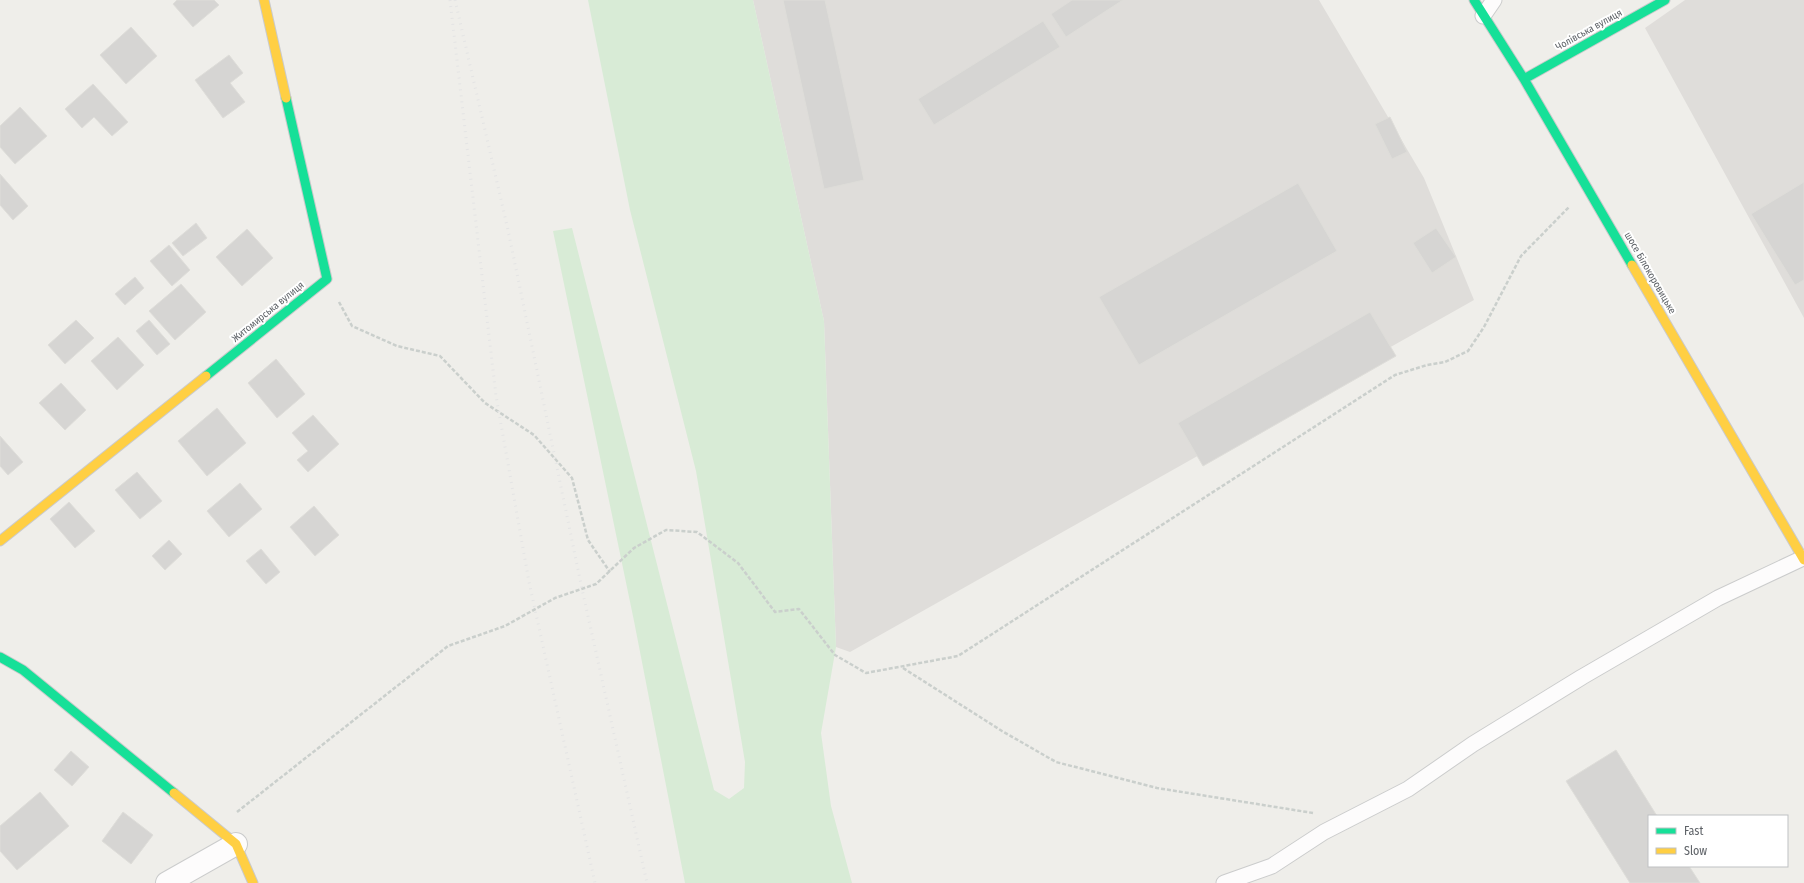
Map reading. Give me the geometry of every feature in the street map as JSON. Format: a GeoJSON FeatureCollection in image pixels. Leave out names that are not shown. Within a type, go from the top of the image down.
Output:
{"type":"FeatureCollection","features":[{"type":"Feature","properties":{"kind":"street"},"geometry":{"type":"LineString","coordinates":[[264,0],[327,279]]}},
{"type":"Feature","properties":{"kind":"street","name":"шосе Білокоровицьке"},"geometry":{"type":"LineString","coordinates":[[1474,0],[1524,79],[1803,559]]}},
{"type":"Feature","properties":{"kind":"street","name":"Чолівська вулиця"},"geometry":{"type":"LineString","coordinates":[[1524,79],[1665,0]]}},
{"type":"Feature","properties":{"kind":"street","name":"Житомирська вулиця"},"geometry":{"type":"LineString","coordinates":[[0,541],[327,279]]}},
{"type":"Feature","properties":{"kind":"street"},"geometry":{"type":"LineString","coordinates":[[0,657],[24,670],[236,844],[253,883]]}},
{"type":"Feature","properties":{"kind":"street"},"geometry":{"type":"LineString","coordinates":[[168,883],[236,844]]}},
{"type":"Feature","properties":{"kind":"lane"},"geometry":{"type":"LineString","coordinates":[[1484,16],[1494,0]]}},
{"type":"Feature","properties":{"kind":"lane"},"geometry":{"type":"LineString","coordinates":[[1224,883],[1272,866],[1324,832],[1408,789],[1492,732],[1582,677],[1718,598],[1803,559]]}},
{"type":"Feature","properties":{"kind":"path"},"geometry":{"type":"LineString","coordinates":[[216,828],[448,646],[505,626],[555,598],[596,584],[634,548],[666,530],[697,532],[738,563],[775,612],[799,609],[835,655],[866,674],[903,668],[958,656],[1395,375],[1427,365],[1445,362],[1468,350],[1484,327],[1521,256],[1588,188]]}},
{"type":"Feature","properties":{"kind":"path"},"geometry":{"type":"LineString","coordinates":[[327,279],[352,326],[396,346],[440,356],[486,403],[534,435],[572,478],[588,540],[610,572]]}},
{"type":"Feature","properties":{"kind":"path"},"geometry":{"type":"LineString","coordinates":[[903,668],[1002,731],[1056,762],[1157,788],[1349,819]]}},
{"type":"Feature","properties":{"kind":"shaded area"},"geometry":{"type":"Polygon","coordinates":[[[753,0],[1319,0],[1424,178],[1474,300],[850,652],[836,647],[824,321],[753,0]]]}},
{"type":"Feature","properties":{"kind":"shaded area"},"geometry":{"type":"Polygon","coordinates":[[[1685,0],[1804,0],[1804,318],[1645,28],[1685,0]]]}},
{"type":"Feature","properties":{"kind":"green space"},"geometry":{"type":"Polygon","coordinates":[[[588,0],[753,0],[824,321],[836,647],[821,733],[831,806],[852,883],[685,883],[634,621],[553,231],[572,228],[714,790],[729,799],[744,788],[745,762],[696,471],[630,210],[588,0]]]}},
{"type":"Feature","properties":{"kind":"building"},"geometry":{"type":"Polygon","coordinates":[[[177,0],[214,0],[219,5],[193,27],[173,4],[177,0]]]}},
{"type":"Feature","properties":{"kind":"building"},"geometry":{"type":"Polygon","coordinates":[[[783,0],[825,0],[864,180],[824,189],[783,0]]]}},
{"type":"Feature","properties":{"kind":"building"},"geometry":{"type":"Polygon","coordinates":[[[1072,0],[1123,0],[1066,37],[1051,14],[1072,0]]]}},
{"type":"Feature","properties":{"kind":"building"},"geometry":{"type":"Polygon","coordinates":[[[1043,21],[1060,47],[934,125],[918,99],[1043,21]]]}},
{"type":"Feature","properties":{"kind":"building"},"geometry":{"type":"Polygon","coordinates":[[[131,27],[157,56],[126,84],[100,55],[131,27]]]}},
{"type":"Feature","properties":{"kind":"building"},"geometry":{"type":"Polygon","coordinates":[[[229,55],[243,73],[230,83],[245,102],[223,118],[195,80],[229,55]]]}},
{"type":"Feature","properties":{"kind":"building"},"geometry":{"type":"Polygon","coordinates":[[[93,84],[128,122],[112,136],[94,117],[82,128],[65,109],[93,84]]]}},
{"type":"Feature","properties":{"kind":"building"},"geometry":{"type":"Polygon","coordinates":[[[20,107],[47,136],[15,164],[0,147],[0,126],[20,107]]]}},
{"type":"Feature","properties":{"kind":"building"},"geometry":{"type":"Polygon","coordinates":[[[1390,117],[1407,152],[1392,159],[1375,124],[1390,117]]]}},
{"type":"Feature","properties":{"kind":"building"},"geometry":{"type":"Polygon","coordinates":[[[0,174],[28,206],[13,220],[0,205],[0,174]]]}},
{"type":"Feature","properties":{"kind":"building"},"geometry":{"type":"Polygon","coordinates":[[[1804,182],[1804,280],[1795,285],[1751,214],[1804,182]]]}},
{"type":"Feature","properties":{"kind":"building"},"geometry":{"type":"Polygon","coordinates":[[[1298,183],[1337,251],[1139,365],[1099,297],[1298,183]]]}},
{"type":"Feature","properties":{"kind":"building"},"geometry":{"type":"Polygon","coordinates":[[[196,223],[207,238],[183,256],[172,243],[196,223]]]}},
{"type":"Feature","properties":{"kind":"building"},"geometry":{"type":"Polygon","coordinates":[[[1436,228],[1456,257],[1432,273],[1413,243],[1436,228]]]}},
{"type":"Feature","properties":{"kind":"building"},"geometry":{"type":"Polygon","coordinates":[[[247,229],[273,258],[242,286],[216,257],[247,229]]]}},
{"type":"Feature","properties":{"kind":"building"},"geometry":{"type":"Polygon","coordinates":[[[169,245],[190,270],[172,286],[150,261],[169,245]]]}},
{"type":"Feature","properties":{"kind":"building"},"geometry":{"type":"Polygon","coordinates":[[[135,277],[144,288],[125,305],[115,294],[135,277]]]}},
{"type":"Feature","properties":{"kind":"building"},"geometry":{"type":"Polygon","coordinates":[[[181,284],[206,312],[175,340],[149,311],[181,284]]]}},
{"type":"Feature","properties":{"kind":"building"},"geometry":{"type":"Polygon","coordinates":[[[1370,312],[1396,356],[1203,466],[1178,423],[1370,312]]]}},
{"type":"Feature","properties":{"kind":"building"},"geometry":{"type":"Polygon","coordinates":[[[76,320],[94,338],[65,364],[48,345],[76,320]]]}},
{"type":"Feature","properties":{"kind":"building"},"geometry":{"type":"Polygon","coordinates":[[[149,320],[170,344],[157,355],[136,331],[149,320]]]}},
{"type":"Feature","properties":{"kind":"building"},"geometry":{"type":"Polygon","coordinates":[[[118,337],[144,365],[117,390],[91,361],[118,337]]]}},
{"type":"Feature","properties":{"kind":"building"},"geometry":{"type":"Polygon","coordinates":[[[276,359],[305,394],[277,418],[248,383],[276,359]]]}},
{"type":"Feature","properties":{"kind":"building"},"geometry":{"type":"Polygon","coordinates":[[[61,383],[86,410],[65,430],[39,403],[61,383]]]}},
{"type":"Feature","properties":{"kind":"building"},"geometry":{"type":"Polygon","coordinates":[[[217,408],[246,443],[207,476],[178,441],[217,408]]]}},
{"type":"Feature","properties":{"kind":"building"},"geometry":{"type":"Polygon","coordinates":[[[313,415],[339,444],[308,472],[297,460],[308,451],[292,433],[313,415]]]}},
{"type":"Feature","properties":{"kind":"building"},"geometry":{"type":"Polygon","coordinates":[[[0,436],[23,462],[8,475],[0,466],[0,436]]]}},
{"type":"Feature","properties":{"kind":"building"},"geometry":{"type":"Polygon","coordinates":[[[137,472],[162,501],[140,519],[115,490],[137,472]]]}},
{"type":"Feature","properties":{"kind":"building"},"geometry":{"type":"Polygon","coordinates":[[[240,483],[262,509],[229,537],[207,511],[240,483]]]}},
{"type":"Feature","properties":{"kind":"building"},"geometry":{"type":"Polygon","coordinates":[[[69,502],[95,531],[75,548],[50,519],[69,502]]]}},
{"type":"Feature","properties":{"kind":"building"},"geometry":{"type":"Polygon","coordinates":[[[314,506],[339,535],[315,556],[290,527],[314,506]]]}},
{"type":"Feature","properties":{"kind":"building"},"geometry":{"type":"Polygon","coordinates":[[[169,540],[182,554],[165,570],[152,556],[169,540]]]}},
{"type":"Feature","properties":{"kind":"building"},"geometry":{"type":"Polygon","coordinates":[[[261,549],[280,572],[266,584],[246,561],[261,549]]]}},
{"type":"Feature","properties":{"kind":"building"},"geometry":{"type":"Polygon","coordinates":[[[1616,750],[1656,815],[1648,815],[1648,867],[1690,867],[1700,883],[1630,883],[1566,781],[1616,750]]]}},
{"type":"Feature","properties":{"kind":"building"},"geometry":{"type":"Polygon","coordinates":[[[71,751],[89,767],[72,786],[54,770],[71,751]]]}},
{"type":"Feature","properties":{"kind":"building"},"geometry":{"type":"Polygon","coordinates":[[[40,792],[69,826],[17,870],[0,851],[0,826],[40,792]]]}},
{"type":"Feature","properties":{"kind":"building"},"geometry":{"type":"Polygon","coordinates":[[[123,812],[153,835],[131,864],[102,841],[123,812]]]}},
{"type":"Feature","properties":{"kind":"railway"},"geometry":{"type":"LineString","coordinates":[[450,0],[496,396],[529,582],[595,883]]}},
{"type":"Feature","properties":{"kind":"railway"},"geometry":{"type":"LineString","coordinates":[[455,0],[508,230],[582,589],[647,883]]}},
{"type":"Feature","properties":{"kind":"traffic: fast"},"geometry":{"type":"LineString","coordinates":[[1474,0],[1524,79],[1632,265]]}},
{"type":"Feature","properties":{"kind":"traffic: fast"},"geometry":{"type":"LineString","coordinates":[[1524,79],[1665,0]]}},
{"type":"Feature","properties":{"kind":"traffic: fast"},"geometry":{"type":"LineString","coordinates":[[206,376],[327,279],[286,98]]}},
{"type":"Feature","properties":{"kind":"traffic: fast"},"geometry":{"type":"LineString","coordinates":[[0,657],[23,670],[174,793]]}},
{"type":"Feature","properties":{"kind":"traffic: slow"},"geometry":{"type":"LineString","coordinates":[[264,0],[286,98]]}},
{"type":"Feature","properties":{"kind":"traffic: slow"},"geometry":{"type":"LineString","coordinates":[[1632,265],[1804,560]]}},
{"type":"Feature","properties":{"kind":"traffic: slow"},"geometry":{"type":"LineString","coordinates":[[0,541],[206,376]]}},
{"type":"Feature","properties":{"kind":"traffic: slow"},"geometry":{"type":"LineString","coordinates":[[174,793],[236,844],[253,883]]}}]}
